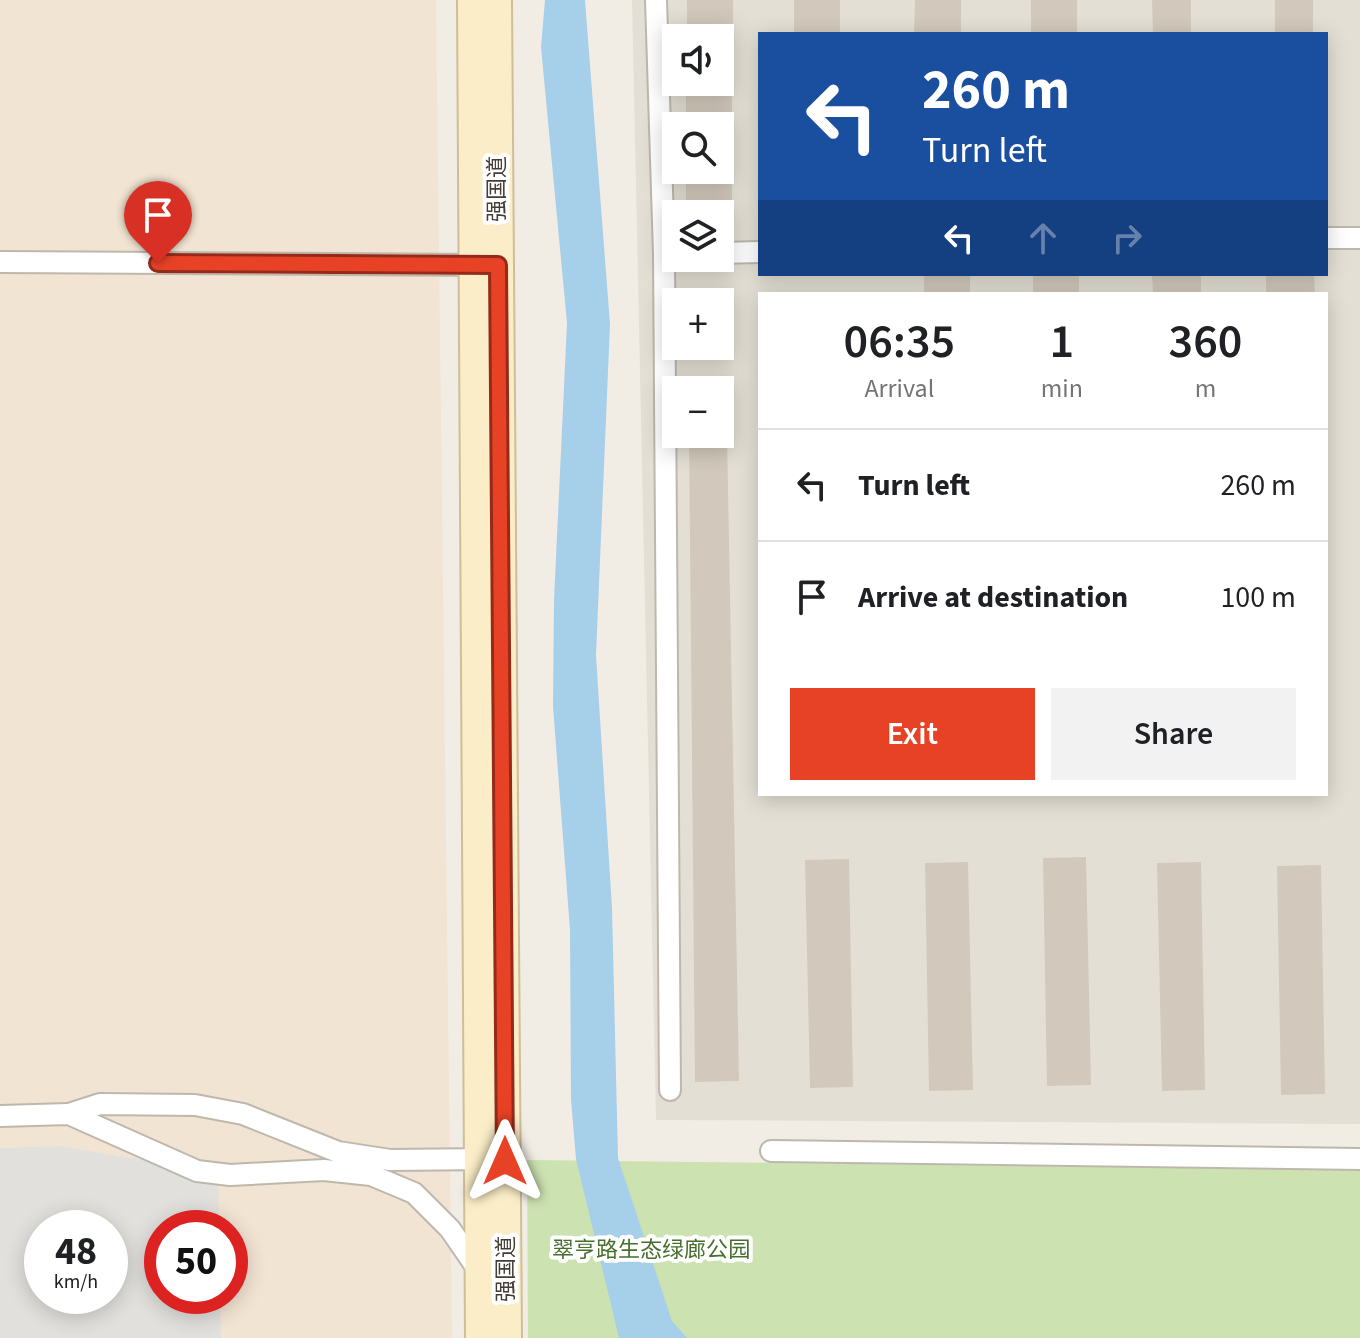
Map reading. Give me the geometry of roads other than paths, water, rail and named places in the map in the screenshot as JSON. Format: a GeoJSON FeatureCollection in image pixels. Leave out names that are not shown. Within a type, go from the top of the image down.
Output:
{"type":"FeatureCollection","features":[{"type":"Feature","properties":{"kind":"main road","name":"强国道"},"geometry":{"type":"LineString","coordinates":[[473,0],[486,265],[493,1159],[506,1338]]}},
{"type":"Feature","properties":{"kind":"main road","name":"强国道"},"geometry":{"type":"LineString","coordinates":[[486,265],[496,0]]}},
{"type":"Feature","properties":{"kind":"main road","name":"强国道"},"geometry":{"type":"LineString","coordinates":[[481,1338],[481,1274],[493,1159]]}},
{"type":"Feature","properties":{"kind":"street"},"geometry":{"type":"LineString","coordinates":[[656,0],[667,200]]}},
{"type":"Feature","properties":{"kind":"street"},"geometry":{"type":"LineString","coordinates":[[1328,238],[1360,238]]}},
{"type":"Feature","properties":{"kind":"street"},"geometry":{"type":"LineString","coordinates":[[734,253],[758,252]]}},
{"type":"Feature","properties":{"kind":"street"},"geometry":{"type":"LineString","coordinates":[[0,262],[486,265]]}},
{"type":"Feature","properties":{"kind":"street"},"geometry":{"type":"LineString","coordinates":[[670,272],[670,1090]]}},
{"type":"Feature","properties":{"kind":"street"},"geometry":{"type":"LineString","coordinates":[[0,1116],[69,1114],[100,1104],[195,1105],[243,1114],[338,1152],[390,1160],[493,1159]]}},
{"type":"Feature","properties":{"kind":"street"},"geometry":{"type":"LineString","coordinates":[[69,1114],[197,1171],[230,1175],[324,1170],[371,1175],[414,1193],[450,1229],[481,1274]]}},
{"type":"Feature","properties":{"kind":"street"},"geometry":{"type":"LineString","coordinates":[[771,1151],[1360,1159]]}},
{"type":"Feature","properties":{"kind":"water"},"geometry":{"type":"Polygon","coordinates":[[[545,0],[585,0],[610,324],[596,655],[612,908],[618,1158],[672,1321],[687,1338],[619,1338],[576,1159],[571,1099],[570,930],[553,706],[554,600],[567,323],[541,47],[545,0]]]}},
{"type":"Feature","properties":{"kind":"park label","name":"翠亨路生态绿廊公园"},"geometry":{"type":"Point","coordinates":[651,1250]}}]}
